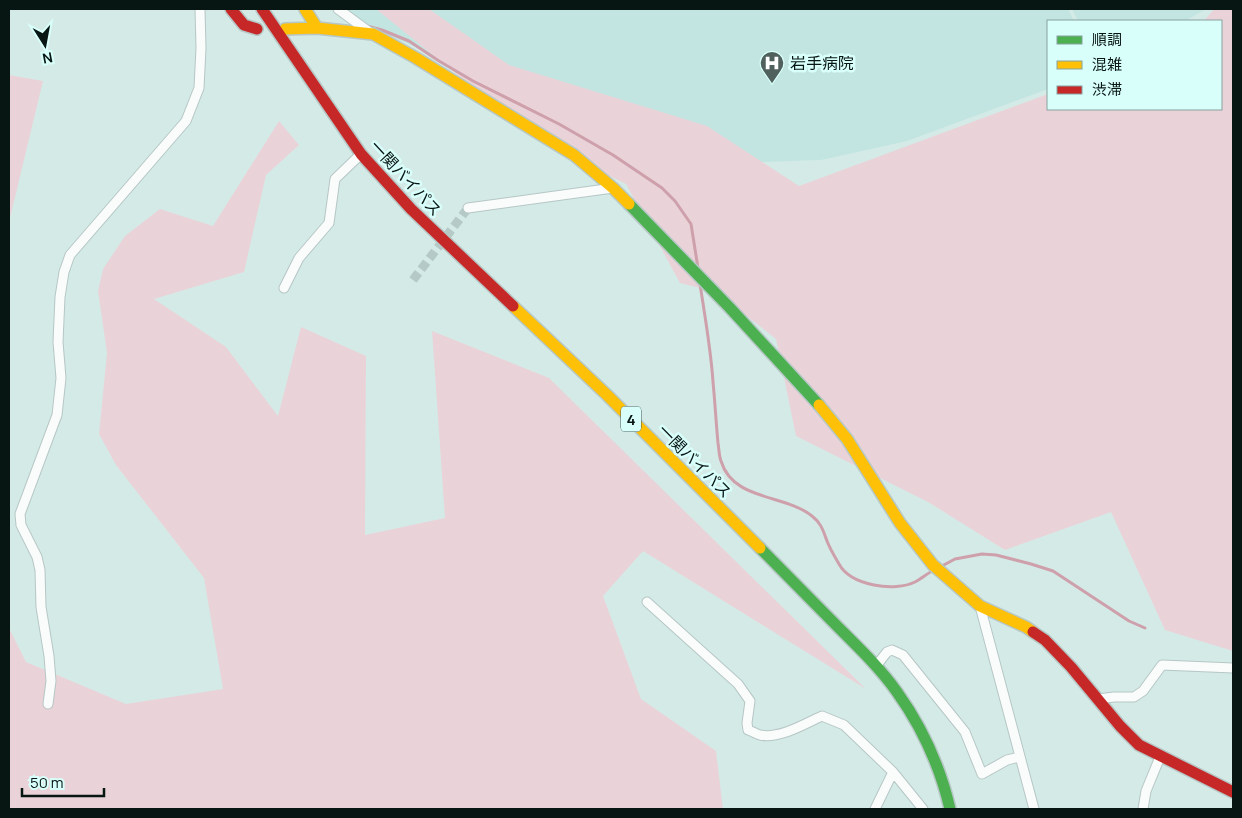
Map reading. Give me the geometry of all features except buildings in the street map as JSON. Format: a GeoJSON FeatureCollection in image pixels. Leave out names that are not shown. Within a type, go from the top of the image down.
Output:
{"type":"FeatureCollection","features":[{"type":"Feature","properties":{"kind":"main road"},"geometry":{"type":"LineString","coordinates":[[231,9],[242,26],[257,29]]}},
{"type":"Feature","properties":{"kind":"main road","name":"一関バイパス"},"geometry":{"type":"LineString","coordinates":[[262,9],[361,154],[411,209],[607,395],[876,666],[900,696],[928,743],[946,788],[950,809]]}},
{"type":"Feature","properties":{"kind":"main road","name":"一関バイパス"},"geometry":{"type":"LineString","coordinates":[[270,9],[286,45]]}},
{"type":"Feature","properties":{"kind":"main road"},"geometry":{"type":"LineString","coordinates":[[305,9],[317,28]]}},
{"type":"Feature","properties":{"kind":"main road"},"geometry":{"type":"LineString","coordinates":[[285,29],[317,28],[372,34],[416,58],[566,150],[613,188],[730,308],[808,392],[847,439],[900,523],[933,565],[980,606],[1026,627],[1045,640],[1071,667],[1139,746],[1233,792]]}},
{"type":"Feature","properties":{"kind":"street"},"geometry":{"type":"LineString","coordinates":[[48,704],[51,681],[41,607],[40,570],[38,557],[21,525],[20,514],[57,415],[61,378],[58,342],[60,297],[64,272],[70,255],[186,120],[199,88],[200,9]]}},
{"type":"Feature","properties":{"kind":"street"},"geometry":{"type":"LineString","coordinates":[[338,9],[372,34]]}},
{"type":"Feature","properties":{"kind":"street"},"geometry":{"type":"LineString","coordinates":[[284,288],[299,258],[329,223],[335,179],[361,154]]}},
{"type":"Feature","properties":{"kind":"street"},"geometry":{"type":"LineString","coordinates":[[468,208],[514,200],[613,188]]}},
{"type":"Feature","properties":{"kind":"street"},"geometry":{"type":"LineString","coordinates":[[647,602],[738,684],[750,701],[748,730],[760,735],[774,734],[792,729],[822,716],[844,724],[893,772],[923,809]]}},
{"type":"Feature","properties":{"kind":"street"},"geometry":{"type":"LineString","coordinates":[[980,606],[1034,809]]}},
{"type":"Feature","properties":{"kind":"street"},"geometry":{"type":"LineString","coordinates":[[876,666],[887,652],[892,650],[903,655],[964,732],[982,774],[1007,760],[1020,757]]}},
{"type":"Feature","properties":{"kind":"street"},"geometry":{"type":"LineString","coordinates":[[1098,699],[1114,696],[1134,697],[1143,691],[1162,665],[1233,668]]}},
{"type":"Feature","properties":{"kind":"street"},"geometry":{"type":"LineString","coordinates":[[1143,809],[1146,791],[1160,757]]}},
{"type":"Feature","properties":{"kind":"street"},"geometry":{"type":"LineString","coordinates":[[876,809],[893,772]]}},
{"type":"Feature","properties":{"kind":"shaded area","name":"岩手病院"},"geometry":{"type":"Polygon","coordinates":[[[337,9],[1068,9],[1074,20],[1047,20],[1047,89],[907,141],[821,160],[682,165],[361,23],[337,9]]]}},
{"type":"Feature","properties":{"kind":"shaded area"},"geometry":{"type":"Polygon","coordinates":[[[376,9],[429,9],[509,65],[707,126],[799,186],[1047,94],[1047,110],[1222,110],[1222,20],[1205,20],[1214,9],[1233,9],[1233,651],[1165,630],[1111,512],[1005,550],[928,502],[796,436],[776,339],[716,292],[680,283],[626,184],[542,143],[376,9]]]}},
{"type":"Feature","properties":{"kind":"shaded area"},"geometry":{"type":"Polygon","coordinates":[[[1072,9],[1206,9],[1187,20],[1078,20],[1072,9]]]}},
{"type":"Feature","properties":{"kind":"shaded area"},"geometry":{"type":"Polygon","coordinates":[[[9,75],[43,81],[9,222],[9,75]]]}},
{"type":"Feature","properties":{"kind":"shaded area"},"geometry":{"type":"Polygon","coordinates":[[[279,121],[299,145],[266,175],[244,272],[154,299],[226,347],[278,416],[301,327],[366,356],[365,535],[445,518],[432,331],[549,378],[866,689],[643,551],[603,596],[641,699],[716,751],[723,809],[9,809],[9,628],[26,662],[126,704],[223,689],[204,578],[116,465],[99,434],[107,353],[98,291],[103,269],[125,236],[160,209],[213,226],[279,121]]]}},
{"type":"Feature","properties":{"kind":"waterway"},"geometry":{"type":"LineString","coordinates":[[367,26],[409,41],[473,81],[559,124],[613,155],[662,188],[675,201],[691,224],[698,268]]}},
{"type":"Feature","properties":{"kind":"waterway"},"geometry":{"type":"LineString","coordinates":[[700,284],[711,358],[719,455],[727,474],[736,483],[748,490],[801,509],[812,516],[818,521],[839,564],[853,578],[874,585],[896,586],[915,582],[934,570]]}},
{"type":"Feature","properties":{"kind":"waterway"},"geometry":{"type":"LineString","coordinates":[[940,567],[955,559],[982,554],[996,555],[1031,564],[1053,571],[1129,621],[1145,628]]}},
{"type":"Feature","properties":{"kind":"tunnel"},"geometry":{"type":"LineString","coordinates":[[413,280],[468,208]]}},
{"type":"Feature","properties":{"kind":"traffic: fast"},"geometry":{"type":"LineString","coordinates":[[629,204],[730,308],[819,405]]}},
{"type":"Feature","properties":{"kind":"traffic: fast"},"geometry":{"type":"LineString","coordinates":[[760,548],[869,658],[897,692],[929,748],[941,778],[950,809]]}},
{"type":"Feature","properties":{"kind":"traffic: slow"},"geometry":{"type":"LineString","coordinates":[[305,9],[317,28]]}},
{"type":"Feature","properties":{"kind":"traffic: slow"},"geometry":{"type":"LineString","coordinates":[[285,29],[317,28],[373,34],[416,58],[574,155],[629,204]]}},
{"type":"Feature","properties":{"kind":"traffic: slow"},"geometry":{"type":"LineString","coordinates":[[513,306],[607,395],[760,548]]}},
{"type":"Feature","properties":{"kind":"traffic: slow"},"geometry":{"type":"LineString","coordinates":[[819,405],[847,439],[900,523],[933,565],[980,606],[1033,632]]}},
{"type":"Feature","properties":{"kind":"traffic: jam"},"geometry":{"type":"LineString","coordinates":[[231,9],[244,25],[257,29]]}},
{"type":"Feature","properties":{"kind":"traffic: jam"},"geometry":{"type":"LineString","coordinates":[[262,9],[361,154],[411,209],[513,306]]}},
{"type":"Feature","properties":{"kind":"traffic: jam"},"geometry":{"type":"LineString","coordinates":[[1033,632],[1045,640],[1071,667],[1120,726],[1139,745],[1233,792]]}},
{"type":"Feature","properties":{"kind":"place","name":"岩手病院"},"geometry":{"type":"Point","coordinates":[772,84]}}]}
